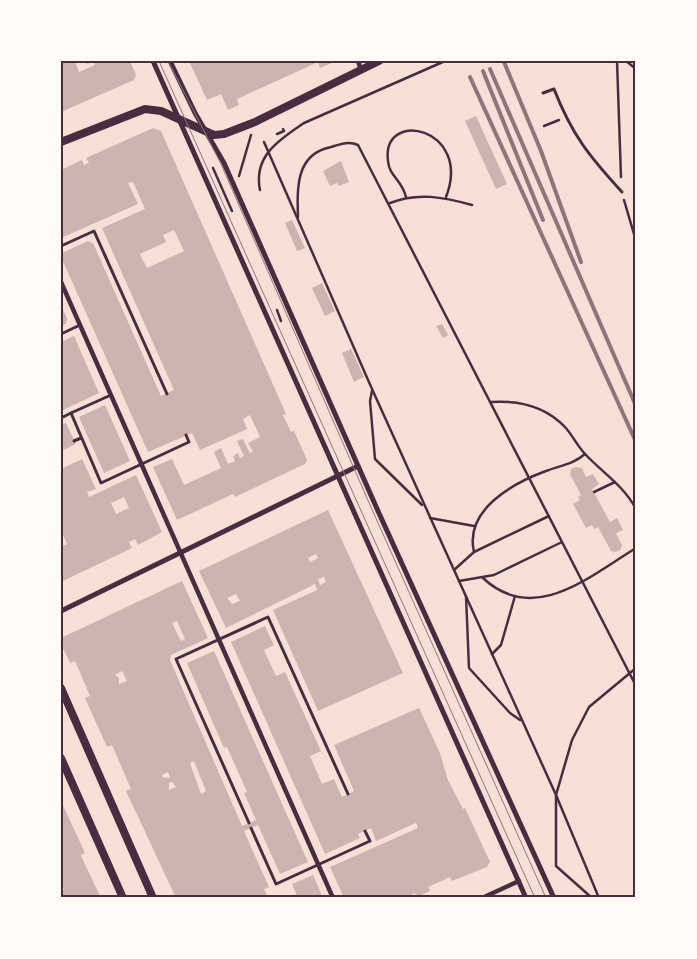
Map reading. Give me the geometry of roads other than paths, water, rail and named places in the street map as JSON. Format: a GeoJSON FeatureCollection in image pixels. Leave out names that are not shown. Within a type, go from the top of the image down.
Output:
{"type":"FeatureCollection","features":[{"type":"Feature","properties":{"kind":"street"},"geometry":{"type":"LineString","coordinates":[[153,61],[526,898]]}},
{"type":"Feature","properties":{"kind":"street"},"geometry":{"type":"LineString","coordinates":[[170,61],[195,113],[224,163],[358,466],[554,898]]}},
{"type":"Feature","properties":{"kind":"street"},"geometry":{"type":"LineString","coordinates":[[358,61],[361,70]]}},
{"type":"Feature","properties":{"kind":"street"},"geometry":{"type":"LineString","coordinates":[[61,142],[145,109],[161,111],[208,133],[224,134],[255,122],[379,61]]}},
{"type":"Feature","properties":{"kind":"street"},"geometry":{"type":"LineString","coordinates":[[61,282],[333,898]]}},
{"type":"Feature","properties":{"kind":"street"},"geometry":{"type":"LineString","coordinates":[[61,610],[358,466]]}},
{"type":"Feature","properties":{"kind":"street"},"geometry":{"type":"LineString","coordinates":[[61,688],[153,898]]}},
{"type":"Feature","properties":{"kind":"street"},"geometry":{"type":"LineString","coordinates":[[61,758],[123,898]]}},
{"type":"Feature","properties":{"kind":"street"},"geometry":{"type":"LineString","coordinates":[[482,898],[519,881]]}},
{"type":"Feature","properties":{"kind":"lane"},"geometry":{"type":"LineString","coordinates":[[543,93],[554,89],[566,120],[587,154],[622,192]]}},
{"type":"Feature","properties":{"kind":"lane"},"geometry":{"type":"LineString","coordinates":[[61,246],[94,231],[167,394]]}},
{"type":"Feature","properties":{"kind":"lane"},"geometry":{"type":"LineString","coordinates":[[61,334],[80,325]]}},
{"type":"Feature","properties":{"kind":"lane"},"geometry":{"type":"LineString","coordinates":[[61,418],[111,395]]}},
{"type":"Feature","properties":{"kind":"lane"},"geometry":{"type":"LineString","coordinates":[[71,414],[101,483],[189,442],[186,435]]}},
{"type":"Feature","properties":{"kind":"lane"},"geometry":{"type":"LineString","coordinates":[[74,441],[82,438]]}},
{"type":"Feature","properties":{"kind":"lane"},"geometry":{"type":"LineString","coordinates":[[249,823],[176,659],[268,617],[348,794]]}},
{"type":"Feature","properties":{"kind":"lane"},"geometry":{"type":"LineString","coordinates":[[251,828],[276,884],[370,841],[365,831]]}},
{"type":"Feature","properties":{"kind":"tram line"},"geometry":{"type":"LineString","coordinates":[[159,61],[535,898]]}},
{"type":"Feature","properties":{"kind":"tram line"},"geometry":{"type":"LineString","coordinates":[[168,61],[221,164],[370,505],[546,898]]}},
{"type":"Feature","properties":{"kind":"railway"},"geometry":{"type":"LineString","coordinates":[[504,62],[541,151],[581,262]]}},
{"type":"Feature","properties":{"kind":"railway"},"geometry":{"type":"LineString","coordinates":[[490,69],[636,406]]}},
{"type":"Feature","properties":{"kind":"railway"},"geometry":{"type":"LineString","coordinates":[[483,71],[543,220]]}},
{"type":"Feature","properties":{"kind":"railway"},"geometry":{"type":"LineString","coordinates":[[470,77],[636,442]]}}]}
